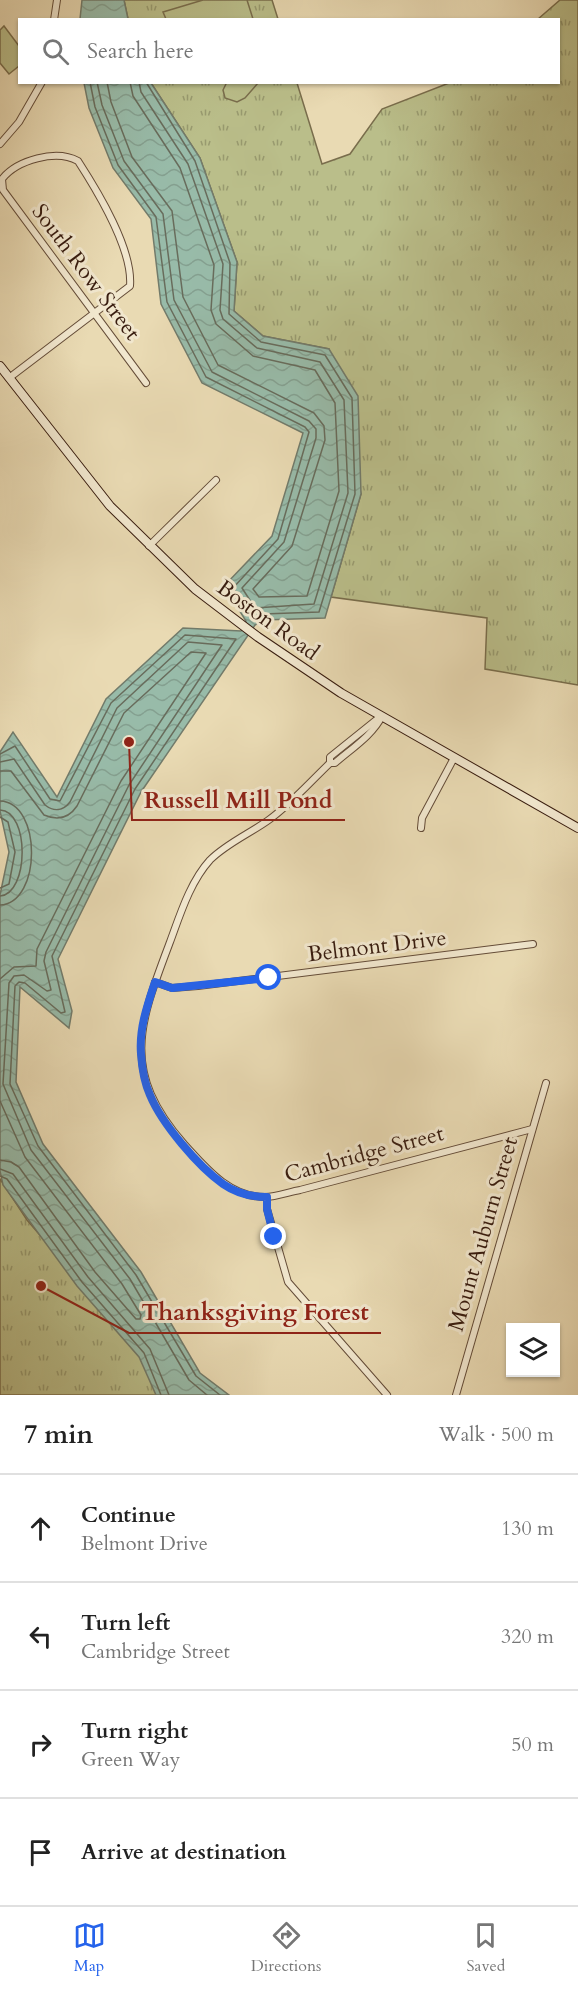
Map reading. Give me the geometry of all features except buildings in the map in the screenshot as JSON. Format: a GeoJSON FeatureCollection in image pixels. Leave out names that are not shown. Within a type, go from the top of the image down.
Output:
{"type":"FeatureCollection","features":[{"type":"Feature","properties":{"kind":"main road","name":"Boston Road"},"geometry":{"type":"LineString","coordinates":[[0,366],[74,463],[149,546],[195,589],[304,669],[578,828]]}},
{"type":"Feature","properties":{"kind":"street"},"geometry":{"type":"LineString","coordinates":[[54,18],[57,0]]}},
{"type":"Feature","properties":{"kind":"street"},"geometry":{"type":"LineString","coordinates":[[0,144],[25,113],[41,84]]}},
{"type":"Feature","properties":{"kind":"street","name":"South Row Street"},"geometry":{"type":"LineString","coordinates":[[96,314],[125,292],[131,280],[123,250],[105,203],[78,161],[56,154],[45,156],[7,173],[2,181],[3,190],[146,383]]}},
{"type":"Feature","properties":{"kind":"street"},"geometry":{"type":"LineString","coordinates":[[9,378],[96,314]]}},
{"type":"Feature","properties":{"kind":"street"},"geometry":{"type":"LineString","coordinates":[[149,546],[216,480]]}},
{"type":"Feature","properties":{"kind":"street","name":"Cambridge Street"},"geometry":{"type":"LineString","coordinates":[[382,716],[378,724],[364,737],[335,763],[330,763],[272,818],[210,861],[188,898],[155,982],[141,1030],[144,1075],[154,1104],[180,1138],[224,1184],[242,1194],[267,1197],[532,1129]]}},
{"type":"Feature","properties":{"kind":"street"},"geometry":{"type":"LineString","coordinates":[[421,828],[422,818],[454,758]]}},
{"type":"Feature","properties":{"kind":"street","name":"Belmont Drive"},"geometry":{"type":"LineString","coordinates":[[155,982],[172,988],[198,987],[533,944]]}},
{"type":"Feature","properties":{"kind":"street","name":"Mount Auburn Street"},"geometry":{"type":"LineString","coordinates":[[456,1395],[546,1083]]}},
{"type":"Feature","properties":{"kind":"street"},"geometry":{"type":"LineString","coordinates":[[267,1197],[267,1209],[288,1282],[387,1395]]}},
{"type":"Feature","properties":{"kind":"green space"},"geometry":{"type":"Polygon","coordinates":[[[124,0],[272,0],[278,18],[128,18],[124,0]]]}},
{"type":"Feature","properties":{"kind":"green space"},"geometry":{"type":"Polygon","coordinates":[[[203,0],[247,0],[253,18],[166,18],[163,12],[203,0]]]}},
{"type":"Feature","properties":{"kind":"green space"},"geometry":{"type":"Polygon","coordinates":[[[560,0],[578,0],[578,685],[485,669],[487,618],[331,597],[361,494],[329,349],[263,336],[234,311],[237,262],[200,158],[152,84],[297,84],[322,164],[350,154],[382,109],[446,84],[560,84],[560,18],[539,18],[560,0]]]}},
{"type":"Feature","properties":{"kind":"green space"},"geometry":{"type":"Polygon","coordinates":[[[4,26],[18,45],[18,67],[9,74],[0,63],[0,30],[4,26]]]}},
{"type":"Feature","properties":{"kind":"green space"},"geometry":{"type":"Polygon","coordinates":[[[226,84],[257,84],[245,98],[237,102],[225,98],[223,90],[226,84]]]}},
{"type":"Feature","properties":{"kind":"green space"},"geometry":{"type":"Polygon","coordinates":[[[0,1179],[27,1220],[132,1342],[162,1395],[0,1395],[0,1179]]]}},
{"type":"Feature","properties":{"kind":"water"},"geometry":{"type":"Polygon","coordinates":[[[82,0],[124,0],[128,18],[80,18],[82,0]]]}},
{"type":"Feature","properties":{"kind":"water"},"geometry":{"type":"Polygon","coordinates":[[[84,84],[152,84],[200,158],[237,262],[234,311],[263,336],[329,349],[358,396],[361,494],[325,618],[263,620],[255,625],[141,792],[58,959],[72,1011],[69,1028],[20,987],[16,1082],[43,1144],[141,1272],[200,1373],[229,1395],[156,1395],[139,1357],[77,1286],[3,1185],[0,1171],[0,895],[9,852],[0,811],[0,752],[13,732],[57,797],[106,699],[183,628],[241,631],[246,621],[224,586],[272,536],[303,433],[202,383],[161,304],[151,219],[113,168],[89,108],[84,84]]]}},
{"type":"Feature","properties":{"kind":"place","name":"Russell Mill Pond"},"geometry":{"type":"Point","coordinates":[129,742]}},
{"type":"Feature","properties":{"kind":"place","name":"Thanksgiving Forest"},"geometry":{"type":"Point","coordinates":[41,1286]}},
{"type":"Feature","properties":{"kind":"route"},"geometry":{"type":"LineString","coordinates":[[269,978],[172,988],[155,982],[141,1030],[141,1053],[149,1094],[159,1113],[205,1167],[224,1184],[242,1194],[267,1197],[267,1209],[274,1237]]}}]}
